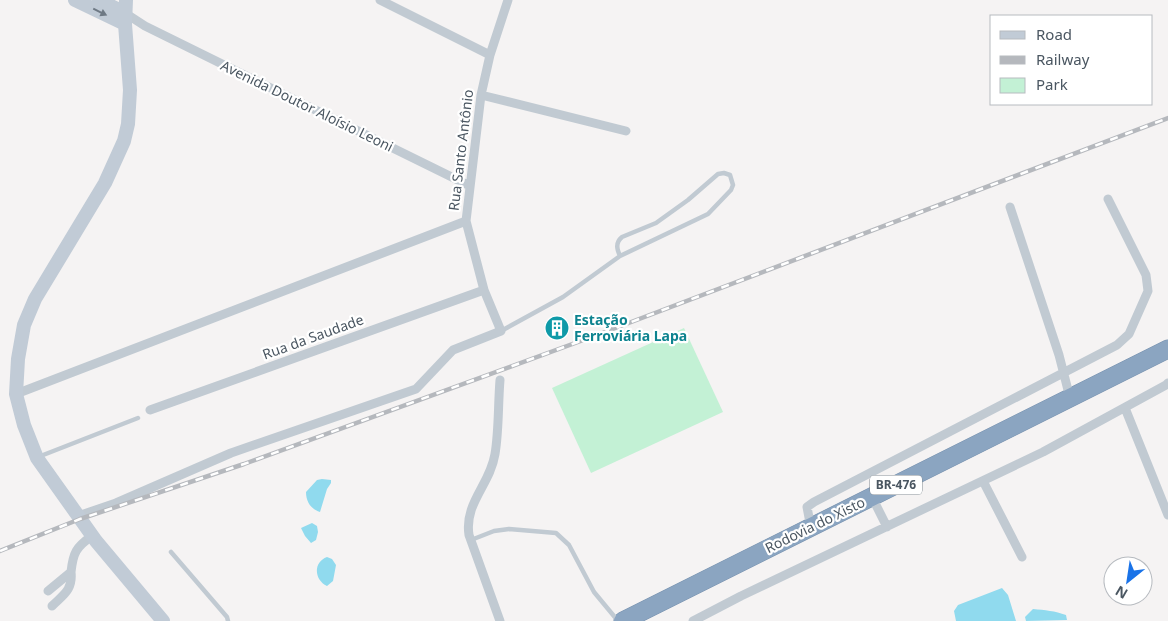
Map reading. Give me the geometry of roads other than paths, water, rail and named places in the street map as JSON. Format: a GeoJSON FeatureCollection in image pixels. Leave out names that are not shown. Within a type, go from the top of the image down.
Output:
{"type":"FeatureCollection","features":[{"type":"Feature","properties":{"kind":"highway","name":"Rodovia do Xisto"},"geometry":{"type":"LineString","coordinates":[[623,621],[1168,349]]}},
{"type":"Feature","properties":{"kind":"main road","name":"Avenida Doutor Aloísio Leoni"},"geometry":{"type":"LineString","coordinates":[[75,0],[125,12]]}},
{"type":"Feature","properties":{"kind":"main road","name":"Avenida Doutor Aloísio Leoni"},"geometry":{"type":"LineString","coordinates":[[99,0],[125,12]]}},
{"type":"Feature","properties":{"kind":"main road"},"geometry":{"type":"LineString","coordinates":[[125,12],[130,90],[128,124],[124,141],[105,183],[35,299],[24,325],[18,358],[16,394],[24,425],[37,458],[92,536],[163,621]]}},
{"type":"Feature","properties":{"kind":"street"},"geometry":{"type":"LineString","coordinates":[[380,0],[490,55]]}},
{"type":"Feature","properties":{"kind":"street","name":"Rua Santo Antônio"},"geometry":{"type":"LineString","coordinates":[[502,331],[484,290],[466,221],[481,95],[490,55],[508,0]]}},
{"type":"Feature","properties":{"kind":"street","name":"Avenida Doutor Aloísio Leoni"},"geometry":{"type":"LineString","coordinates":[[125,12],[145,26],[470,186]]}},
{"type":"Feature","properties":{"kind":"street"},"geometry":{"type":"LineString","coordinates":[[481,95],[626,131]]}},
{"type":"Feature","properties":{"kind":"street"},"geometry":{"type":"LineString","coordinates":[[810,528],[807,507],[814,502],[1124,340],[1129,334],[1148,291],[1146,275],[1108,199]]}},
{"type":"Feature","properties":{"kind":"street"},"geometry":{"type":"LineString","coordinates":[[1010,207],[1064,372],[1070,398]]}},
{"type":"Feature","properties":{"kind":"street"},"geometry":{"type":"LineString","coordinates":[[16,394],[466,221]]}},
{"type":"Feature","properties":{"kind":"street","name":"Rua da Saudade"},"geometry":{"type":"LineString","coordinates":[[150,410],[484,290]]}},
{"type":"Feature","properties":{"kind":"street"},"geometry":{"type":"LineString","coordinates":[[78,516],[116,503],[231,453],[416,389],[453,350],[502,331]]}},
{"type":"Feature","properties":{"kind":"street"},"geometry":{"type":"LineString","coordinates":[[500,380],[495,454],[491,470],[470,510],[467,523],[471,540],[500,621]]}},
{"type":"Feature","properties":{"kind":"street"},"geometry":{"type":"LineString","coordinates":[[693,621],[741,596],[1043,452],[1168,383]]}},
{"type":"Feature","properties":{"kind":"street"},"geometry":{"type":"LineString","coordinates":[[1125,408],[1168,515]]}},
{"type":"Feature","properties":{"kind":"street"},"geometry":{"type":"LineString","coordinates":[[983,481],[1022,557]]}},
{"type":"Feature","properties":{"kind":"street"},"geometry":{"type":"LineString","coordinates":[[872,497],[887,527]]}},
{"type":"Feature","properties":{"kind":"street"},"geometry":{"type":"LineString","coordinates":[[52,606],[67,592],[72,581],[70,572],[73,556],[81,543],[92,536]]}},
{"type":"Feature","properties":{"kind":"street"},"geometry":{"type":"LineString","coordinates":[[48,591],[70,572]]}},
{"type":"Feature","properties":{"kind":"lane"},"geometry":{"type":"LineString","coordinates":[[502,331],[563,297],[620,256],[708,214],[731,190],[733,184],[730,175],[718,174],[669,215],[656,223],[622,237],[618,241],[617,246],[620,256]]}},
{"type":"Feature","properties":{"kind":"lane"},"geometry":{"type":"LineString","coordinates":[[37,458],[138,418]]}},
{"type":"Feature","properties":{"kind":"lane"},"geometry":{"type":"LineString","coordinates":[[471,540],[494,531],[510,530],[556,533],[569,545],[594,592],[618,621]]}},
{"type":"Feature","properties":{"kind":"lane"},"geometry":{"type":"LineString","coordinates":[[171,552],[227,617],[228,621]]}},
{"type":"Feature","properties":{"kind":"water"},"geometry":{"type":"Polygon","coordinates":[[[317,480],[331,480],[331,483],[327,489],[320,512],[310,505],[306,492],[317,480]]]}},
{"type":"Feature","properties":{"kind":"water"},"geometry":{"type":"Polygon","coordinates":[[[312,523],[317,526],[318,532],[316,540],[311,543],[301,528],[312,523]]]}},
{"type":"Feature","properties":{"kind":"water"},"geometry":{"type":"Polygon","coordinates":[[[327,557],[332,559],[336,565],[333,581],[327,586],[320,580],[317,567],[322,559],[327,557]]]}},
{"type":"Feature","properties":{"kind":"water"},"geometry":{"type":"Polygon","coordinates":[[[1002,588],[1008,595],[1016,621],[956,621],[954,611],[958,605],[1002,588]]]}},
{"type":"Feature","properties":{"kind":"water"},"geometry":{"type":"Polygon","coordinates":[[[1033,609],[1066,615],[1067,620],[1026,621],[1025,617],[1033,609]]]}},
{"type":"Feature","properties":{"kind":"railway"},"geometry":{"type":"LineString","coordinates":[[0,551],[80,519],[244,464],[597,335],[1168,118]]}},
{"type":"Feature","properties":{"kind":"place","name":"Estação Ferroviária Lapa"},"geometry":{"type":"Point","coordinates":[557,328]}}]}
